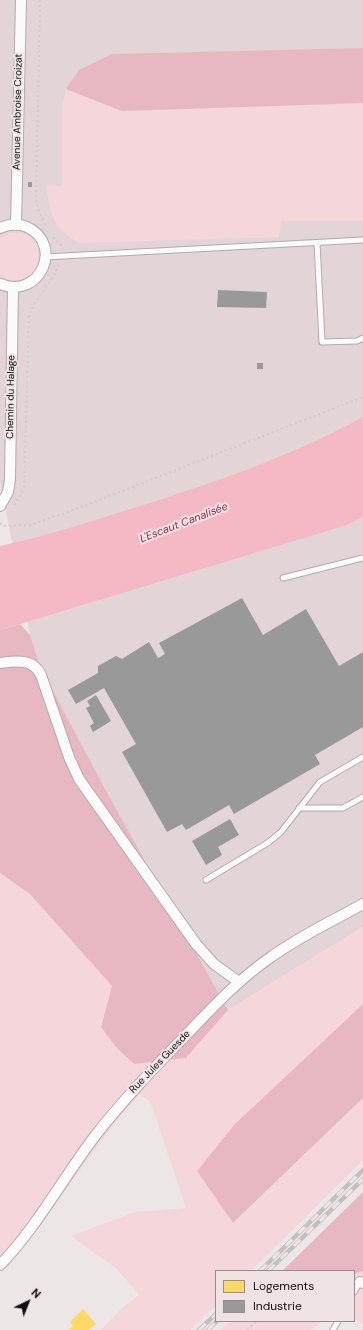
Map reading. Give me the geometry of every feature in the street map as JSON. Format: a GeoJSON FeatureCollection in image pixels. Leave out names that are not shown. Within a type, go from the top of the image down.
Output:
{"type":"FeatureCollection","features":[{"type":"Feature","properties":{"kind":"street","name":"Avenue Ambroise Croizat"},"geometry":{"type":"LineString","coordinates":[[16,225],[21,0]]}},
{"type":"Feature","properties":{"kind":"street"},"geometry":{"type":"LineString","coordinates":[[0,228],[16,225],[28,228],[39,236],[45,248],[45,257],[42,270],[37,277],[26,285],[13,287],[0,284]]}},
{"type":"Feature","properties":{"kind":"street","name":"Chemin du Halage"},"geometry":{"type":"LineString","coordinates":[[0,506],[8,492],[10,479],[13,287]]}},
{"type":"Feature","properties":{"kind":"street"},"geometry":{"type":"LineString","coordinates":[[0,663],[26,662],[37,668],[41,675],[69,757],[85,790],[196,944],[214,964],[239,982]]}},
{"type":"Feature","properties":{"kind":"street","name":"Rue Jules Guesde"},"geometry":{"type":"LineString","coordinates":[[0,1265],[29,1230],[90,1144],[118,1108],[151,1071],[239,982],[280,950],[363,904]]}},
{"type":"Feature","properties":{"kind":"lane"},"geometry":{"type":"LineString","coordinates":[[45,257],[363,240]]}},
{"type":"Feature","properties":{"kind":"lane"},"geometry":{"type":"LineString","coordinates":[[317,243],[322,342],[357,341],[363,338]]}},
{"type":"Feature","properties":{"kind":"lane"},"geometry":{"type":"LineString","coordinates":[[283,578],[363,558]]}},
{"type":"Feature","properties":{"kind":"lane"},"geometry":{"type":"LineString","coordinates":[[206,880],[269,842],[281,832],[320,782],[363,757]]}},
{"type":"Feature","properties":{"kind":"lane"},"geometry":{"type":"LineString","coordinates":[[299,808],[343,808],[363,797]]}},
{"type":"Feature","properties":{"kind":"lane"},"geometry":{"type":"LineString","coordinates":[[355,1291],[361,1282]]}},
{"type":"Feature","properties":{"kind":"path"},"geometry":{"type":"LineString","coordinates":[[0,523],[3,526],[30,525],[76,509],[363,397]]}},
{"type":"Feature","properties":{"kind":"path"},"geometry":{"type":"LineString","coordinates":[[247,1330],[256,1322]]}},
{"type":"Feature","properties":{"kind":"shaded area"},"geometry":{"type":"Polygon","coordinates":[[[0,0],[363,0],[363,927],[228,1010],[104,787],[40,666],[30,635],[0,481],[0,0]]]}},
{"type":"Feature","properties":{"kind":"shaded area"},"geometry":{"type":"Polygon","coordinates":[[[363,48],[363,103],[122,111],[66,89],[79,70],[112,54],[363,48]]]}},
{"type":"Feature","properties":{"kind":"shaded area"},"geometry":{"type":"Polygon","coordinates":[[[66,89],[122,111],[363,103],[363,221],[281,221],[279,237],[79,243],[63,231],[54,219],[49,204],[46,185],[62,186],[62,104],[66,89]]]}},
{"type":"Feature","properties":{"kind":"shaded area"},"geometry":{"type":"Polygon","coordinates":[[[9,233],[24,234],[34,240],[38,250],[38,262],[33,272],[25,279],[14,281],[0,275],[0,238],[9,233]]]}},
{"type":"Feature","properties":{"kind":"shaded area"},"geometry":{"type":"Polygon","coordinates":[[[20,624],[30,635],[40,666],[104,787],[228,1010],[186,1058],[134,1064],[116,1047],[101,1027],[112,986],[30,894],[0,873],[0,630],[20,624]]]}},
{"type":"Feature","properties":{"kind":"shaded area"},"geometry":{"type":"Polygon","coordinates":[[[0,873],[30,894],[112,986],[101,1027],[186,1058],[228,1010],[363,927],[363,1004],[235,1124],[197,1171],[234,1223],[363,1098],[363,1160],[252,1270],[215,1270],[215,1306],[190,1330],[101,1330],[121,1309],[139,1295],[117,1269],[71,1236],[135,1212],[186,1208],[150,1101],[139,1095],[115,1123],[7,1268],[0,1263],[0,873]]]}},
{"type":"Feature","properties":{"kind":"shaded area"},"geometry":{"type":"Polygon","coordinates":[[[363,1004],[363,1098],[233,1223],[197,1171],[235,1124],[363,1004]]]}},
{"type":"Feature","properties":{"kind":"shaded area"},"geometry":{"type":"Polygon","coordinates":[[[363,1192],[363,1271],[355,1274],[355,1270],[283,1270],[363,1192]]]}},
{"type":"Feature","properties":{"kind":"shaded area"},"geometry":{"type":"Polygon","coordinates":[[[363,1271],[363,1325],[358,1320],[355,1320],[355,1274],[363,1271]]]}},
{"type":"Feature","properties":{"kind":"shaded area"},"geometry":{"type":"Polygon","coordinates":[[[229,1322],[322,1322],[311,1330],[220,1330],[229,1322]]]}},
{"type":"Feature","properties":{"kind":"water","name":"L'Escaut Canalisée"},"geometry":{"type":"Polygon","coordinates":[[[363,417],[363,517],[347,525],[0,630],[0,546],[35,538],[86,523],[224,478],[309,444],[363,417]]]}},
{"type":"Feature","properties":{"kind":"building: Logements"},"geometry":{"type":"Polygon","coordinates":[[[83,1309],[96,1324],[89,1330],[69,1329],[73,1326],[70,1322],[83,1309]]]}},
{"type":"Feature","properties":{"kind":"building: Industrie"},"geometry":{"type":"Polygon","coordinates":[[[28,182],[32,182],[32,187],[28,187],[28,182]]]}},
{"type":"Feature","properties":{"kind":"building: Industrie"},"geometry":{"type":"Polygon","coordinates":[[[218,290],[267,292],[266,308],[217,307],[218,290]]]}},
{"type":"Feature","properties":{"kind":"building: Industrie"},"geometry":{"type":"Polygon","coordinates":[[[257,363],[263,363],[263,369],[257,369],[257,363]]]}},
{"type":"Feature","properties":{"kind":"building: Industrie"},"geometry":{"type":"Polygon","coordinates":[[[242,598],[263,635],[306,609],[339,666],[363,652],[363,727],[315,755],[320,764],[234,814],[229,805],[186,830],[182,824],[167,832],[122,752],[136,744],[104,688],[76,704],[68,690],[98,673],[98,666],[116,656],[122,659],[149,642],[158,658],[165,654],[159,643],[242,598]]]}},
{"type":"Feature","properties":{"kind":"building: Industrie"},"geometry":{"type":"Polygon","coordinates":[[[96,695],[111,721],[93,732],[90,726],[94,723],[86,708],[90,706],[87,701],[96,695]]]}},
{"type":"Feature","properties":{"kind":"building: Industrie"},"geometry":{"type":"Polygon","coordinates":[[[230,819],[239,835],[218,847],[222,855],[206,865],[192,841],[230,819]]]}},
{"type":"Feature","properties":{"kind":"railway"},"geometry":{"type":"LineString","coordinates":[[261,1270],[363,1170]]}},
{"type":"Feature","properties":{"kind":"railway"},"geometry":{"type":"LineString","coordinates":[[269,1270],[363,1179]]}},
{"type":"Feature","properties":{"kind":"railway"},"geometry":{"type":"LineString","coordinates":[[199,1330],[215,1315]]}},
{"type":"Feature","properties":{"kind":"railway"},"geometry":{"type":"LineString","coordinates":[[208,1330],[216,1322]]}}]}
